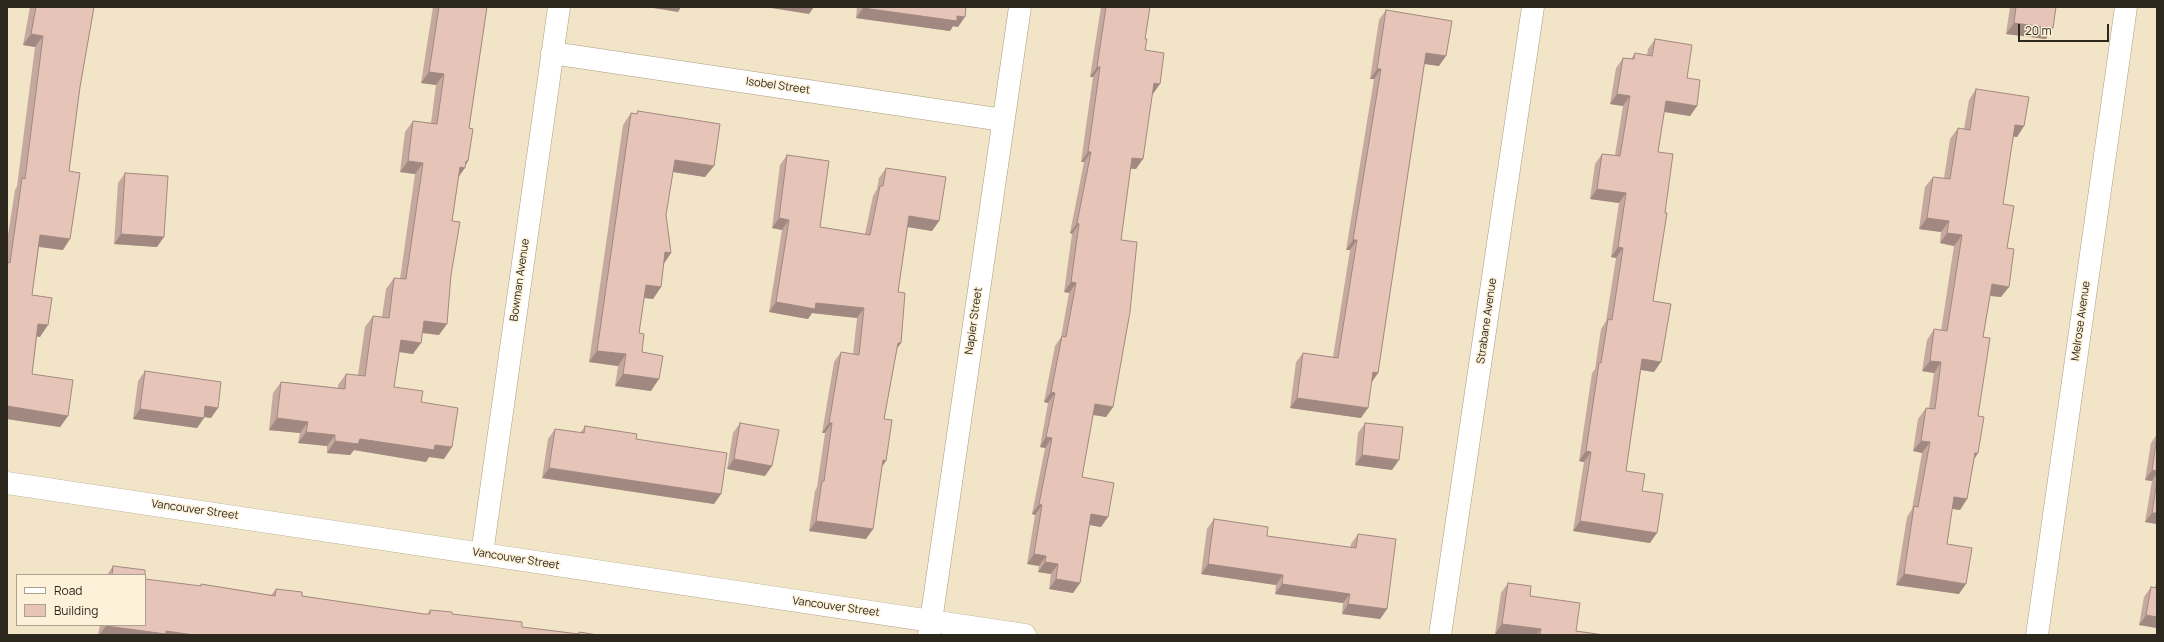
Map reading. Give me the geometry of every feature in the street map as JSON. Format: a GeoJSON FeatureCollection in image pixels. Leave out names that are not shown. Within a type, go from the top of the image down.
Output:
{"type":"FeatureCollection","features":[{"type":"Feature","properties":{"kind":"street","name":"Bowman Avenue"},"geometry":{"type":"LineString","coordinates":[[482,554],[559,7]]}},
{"type":"Feature","properties":{"kind":"street","name":"Napier Street"},"geometry":{"type":"LineString","coordinates":[[930,628],[1020,7]]}},
{"type":"Feature","properties":{"kind":"street","name":"Strabane Avenue"},"geometry":{"type":"LineString","coordinates":[[1440,635],[1533,7]]}},
{"type":"Feature","properties":{"kind":"street","name":"Melrose Avenue"},"geometry":{"type":"LineString","coordinates":[[2037,635],[2126,7]]}},
{"type":"Feature","properties":{"kind":"street","name":"Isobel Street"},"geometry":{"type":"LineString","coordinates":[[552,53],[1003,120]]}},
{"type":"Feature","properties":{"kind":"street","name":"Vancouver Street"},"geometry":{"type":"LineString","coordinates":[[7,483],[434,545],[930,628],[1024,635]]}},
{"type":"Feature","properties":{"kind":"building"},"geometry":{"type":"Polygon","coordinates":[[[36,7],[94,7],[80,87],[69,171],[80,173],[70,239],[40,235],[32,295],[52,298],[48,325],[38,324],[32,374],[73,380],[68,416],[7,406],[7,262],[10,263],[22,178],[25,179],[43,36],[31,34],[36,7]]]}},
{"type":"Feature","properties":{"kind":"building"},"geometry":{"type":"Polygon","coordinates":[[[439,7],[487,7],[469,128],[473,129],[468,161],[466,161],[465,168],[460,167],[452,221],[460,222],[451,275],[447,324],[424,321],[421,343],[401,340],[394,387],[423,391],[421,402],[458,408],[452,447],[435,445],[434,450],[360,439],[358,444],[335,441],[335,435],[306,432],[308,422],[277,418],[281,382],[345,389],[346,374],[365,376],[373,316],[389,318],[394,278],[406,279],[423,163],[408,161],[413,121],[437,124],[444,74],[429,72],[439,7]]]}},
{"type":"Feature","properties":{"kind":"building"},"geometry":{"type":"Polygon","coordinates":[[[863,7],[966,7],[965,17],[957,16],[957,21],[863,7]]]}},
{"type":"Feature","properties":{"kind":"building"},"geometry":{"type":"Polygon","coordinates":[[[1106,7],[1150,7],[1145,39],[1147,39],[1145,50],[1164,53],[1160,84],[1154,83],[1143,159],[1132,158],[1121,240],[1137,242],[1130,312],[1113,407],[1095,404],[1082,477],[1114,483],[1108,517],[1091,514],[1080,583],[1056,579],[1058,564],[1045,562],[1046,556],[1034,554],[1042,505],[1039,504],[1052,438],[1046,437],[1055,393],[1051,392],[1062,336],[1066,337],[1076,283],[1071,282],[1079,224],[1077,223],[1091,152],[1088,152],[1100,67],[1097,67],[1106,7]]]}},
{"type":"Feature","properties":{"kind":"building"},"geometry":{"type":"Polygon","coordinates":[[[2016,7],[2056,7],[2053,28],[2014,23],[2016,7]]]}},
{"type":"Feature","properties":{"kind":"building"},"geometry":{"type":"Polygon","coordinates":[[[1386,10],[1452,21],[1446,56],[1426,53],[1378,373],[1373,372],[1368,408],[1297,398],[1303,353],[1338,358],[1357,240],[1353,240],[1381,69],[1377,69],[1386,10]]]}},
{"type":"Feature","properties":{"kind":"building"},"geometry":{"type":"Polygon","coordinates":[[[1655,39],[1692,45],[1687,78],[1700,80],[1697,106],[1666,101],[1658,152],[1673,154],[1665,213],[1667,213],[1653,301],[1671,304],[1661,362],[1642,359],[1626,471],[1645,474],[1642,491],[1663,494],[1657,533],[1580,521],[1591,452],[1586,451],[1599,363],[1601,363],[1608,319],[1612,320],[1623,248],[1618,247],[1626,193],[1597,189],[1602,154],[1620,156],[1630,96],[1617,94],[1623,58],[1634,59],[1635,53],[1652,56],[1655,39]]]}},
{"type":"Feature","properties":{"kind":"building"},"geometry":{"type":"Polygon","coordinates":[[[1976,89],[2029,97],[2024,126],[2015,125],[2003,204],[2014,206],[2007,248],[2014,249],[2009,287],[1992,284],[1983,337],[1990,338],[1978,416],[1984,417],[1978,453],[1975,453],[1967,499],[1954,497],[1947,544],[1972,548],[1966,584],[1904,574],[1914,506],[1918,507],[1930,442],[1921,441],[1926,408],[1935,409],[1941,362],[1930,361],[1934,329],[1947,331],[1962,235],[1947,233],[1949,221],[1927,218],[1933,177],[1950,179],[1958,128],[1970,130],[1976,89]]]}},
{"type":"Feature","properties":{"kind":"building"},"geometry":{"type":"Polygon","coordinates":[[[638,111],[720,124],[714,166],[675,160],[666,215],[671,253],[665,252],[661,287],[646,285],[639,333],[644,334],[642,352],[663,356],[659,379],[623,374],[626,354],[597,351],[631,113],[637,114],[638,111]]]}},
{"type":"Feature","properties":{"kind":"building"},"geometry":{"type":"Polygon","coordinates":[[[787,155],[829,161],[820,227],[870,235],[880,186],[883,186],[886,168],[946,177],[939,221],[909,216],[898,292],[905,293],[901,343],[898,343],[884,419],[892,420],[886,461],[883,460],[873,529],[816,521],[822,481],[824,481],[832,423],[829,423],[841,352],[859,355],[864,308],[816,303],[815,309],[776,302],[789,220],[779,218],[787,155]]]}},
{"type":"Feature","properties":{"kind":"building"},"geometry":{"type":"Polygon","coordinates":[[[125,173],[168,176],[164,237],[121,234],[125,173]]]}},
{"type":"Feature","properties":{"kind":"building"},"geometry":{"type":"Polygon","coordinates":[[[145,371],[221,382],[218,408],[205,406],[204,418],[140,409],[145,371]]]}},
{"type":"Feature","properties":{"kind":"building"},"geometry":{"type":"Polygon","coordinates":[[[740,423],[779,430],[772,466],[734,459],[740,423]]]}},
{"type":"Feature","properties":{"kind":"building"},"geometry":{"type":"Polygon","coordinates":[[[1365,423],[1403,427],[1399,460],[1362,455],[1365,423]]]}},
{"type":"Feature","properties":{"kind":"building"},"geometry":{"type":"Polygon","coordinates":[[[585,426],[637,434],[636,439],[727,453],[721,494],[549,468],[555,429],[584,433],[585,426]]]}},
{"type":"Feature","properties":{"kind":"building"},"geometry":{"type":"Polygon","coordinates":[[[2157,437],[2157,471],[2152,470],[2157,437]]]}},
{"type":"Feature","properties":{"kind":"building"},"geometry":{"type":"Polygon","coordinates":[[[2157,481],[2157,513],[2152,513],[2157,481]]]}},
{"type":"Feature","properties":{"kind":"building"},"geometry":{"type":"Polygon","coordinates":[[[1214,519],[1268,527],[1267,536],[1356,548],[1358,534],[1396,539],[1387,609],[1348,604],[1350,594],[1282,584],[1283,575],[1208,564],[1214,519]]]}},
{"type":"Feature","properties":{"kind":"building"},"geometry":{"type":"Polygon","coordinates":[[[113,566],[145,570],[145,574],[112,574],[113,566]]]}},
{"type":"Feature","properties":{"kind":"building"},"geometry":{"type":"Polygon","coordinates":[[[146,579],[201,586],[201,584],[275,596],[276,589],[302,592],[302,596],[424,614],[430,614],[430,610],[452,612],[452,614],[522,622],[522,627],[598,635],[194,635],[166,631],[166,634],[106,626],[146,626],[146,579]]]}},
{"type":"Feature","properties":{"kind":"building"},"geometry":{"type":"Polygon","coordinates":[[[1508,583],[1531,586],[1530,596],[1580,603],[1576,631],[1604,635],[1540,635],[1541,629],[1502,624],[1508,583]]]}},
{"type":"Feature","properties":{"kind":"building"},"geometry":{"type":"Polygon","coordinates":[[[2151,587],[2157,588],[2157,617],[2146,615],[2151,587]]]}}]}
